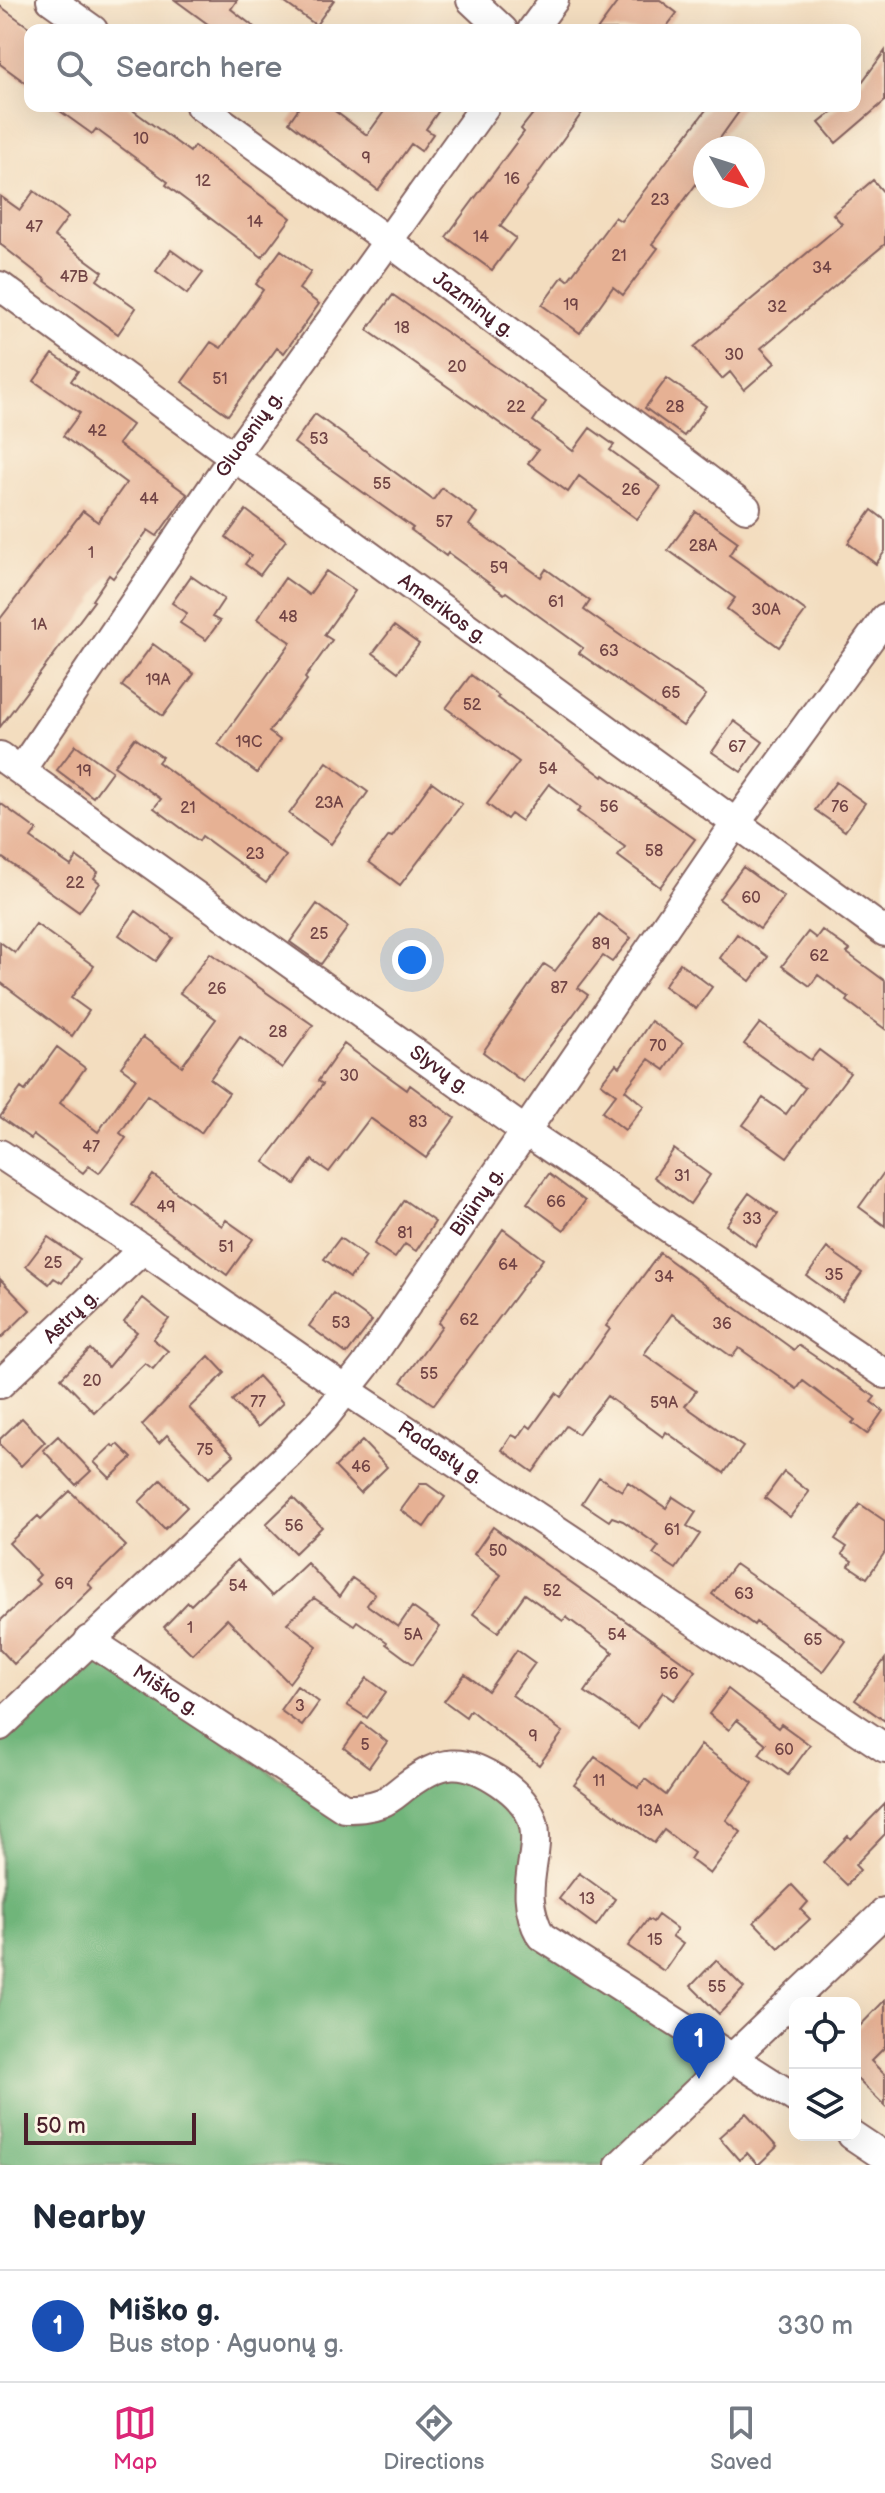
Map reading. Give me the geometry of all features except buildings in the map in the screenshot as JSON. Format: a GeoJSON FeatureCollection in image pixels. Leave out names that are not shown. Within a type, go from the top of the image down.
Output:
{"type":"FeatureCollection","features":[{"type":"Feature","properties":{"kind":"street"},"geometry":{"type":"LineString","coordinates":[[51,0],[85,24]]}},
{"type":"Feature","properties":{"kind":"street"},"geometry":{"type":"LineString","coordinates":[[471,0],[497,24]]}},
{"type":"Feature","properties":{"kind":"street","name":"Jazminų g."},"geometry":{"type":"LineString","coordinates":[[208,112],[388,241],[746,508]]}},
{"type":"Feature","properties":{"kind":"street","name":"Gluosnių g."},"geometry":{"type":"LineString","coordinates":[[11,763],[481,112]]}},
{"type":"Feature","properties":{"kind":"street","name":"Amerikos g."},"geometry":{"type":"LineString","coordinates":[[0,286],[885,932]]}},
{"type":"Feature","properties":{"kind":"street","name":"Bijūnų g."},"geometry":{"type":"LineString","coordinates":[[0,1726],[288,1455],[346,1390],[736,823],[885,618]]}},
{"type":"Feature","properties":{"kind":"street","name":"Slyvų g."},"geometry":{"type":"LineString","coordinates":[[11,763],[525,1131],[885,1374]]}},
{"type":"Feature","properties":{"kind":"street","name":"Radastų g."},"geometry":{"type":"LineString","coordinates":[[0,1154],[346,1390],[885,1748]]}},
{"type":"Feature","properties":{"kind":"street","name":"Astrų g."},"geometry":{"type":"LineString","coordinates":[[0,1384],[143,1249]]}},
{"type":"Feature","properties":{"kind":"street","name":"Miško g."},"geometry":{"type":"LineString","coordinates":[[89,1640],[344,1808],[363,1808],[383,1802],[426,1771],[451,1762],[475,1767],[499,1781],[520,1798],[533,1816],[537,1834],[528,1881],[531,1917],[541,1936],[789,2094]]}},
{"type":"Feature","properties":{"kind":"street"},"geometry":{"type":"LineString","coordinates":[[620,2165],[885,1912]]}},
{"type":"Feature","properties":{"kind":"street"},"geometry":{"type":"LineString","coordinates":[[861,2141],[885,2157]]}},
{"type":"Feature","properties":{"kind":"green space"},"geometry":{"type":"Polygon","coordinates":[[[90,1654],[351,1824],[376,1820],[436,1777],[457,1775],[491,1790],[525,1825],[523,1918],[714,2062],[603,2165],[0,2165],[0,1740],[90,1654]]]}},
{"type":"Feature","properties":{"kind":"place","name":"Miško g."},"geometry":{"type":"Point","coordinates":[699,2079]}}]}
